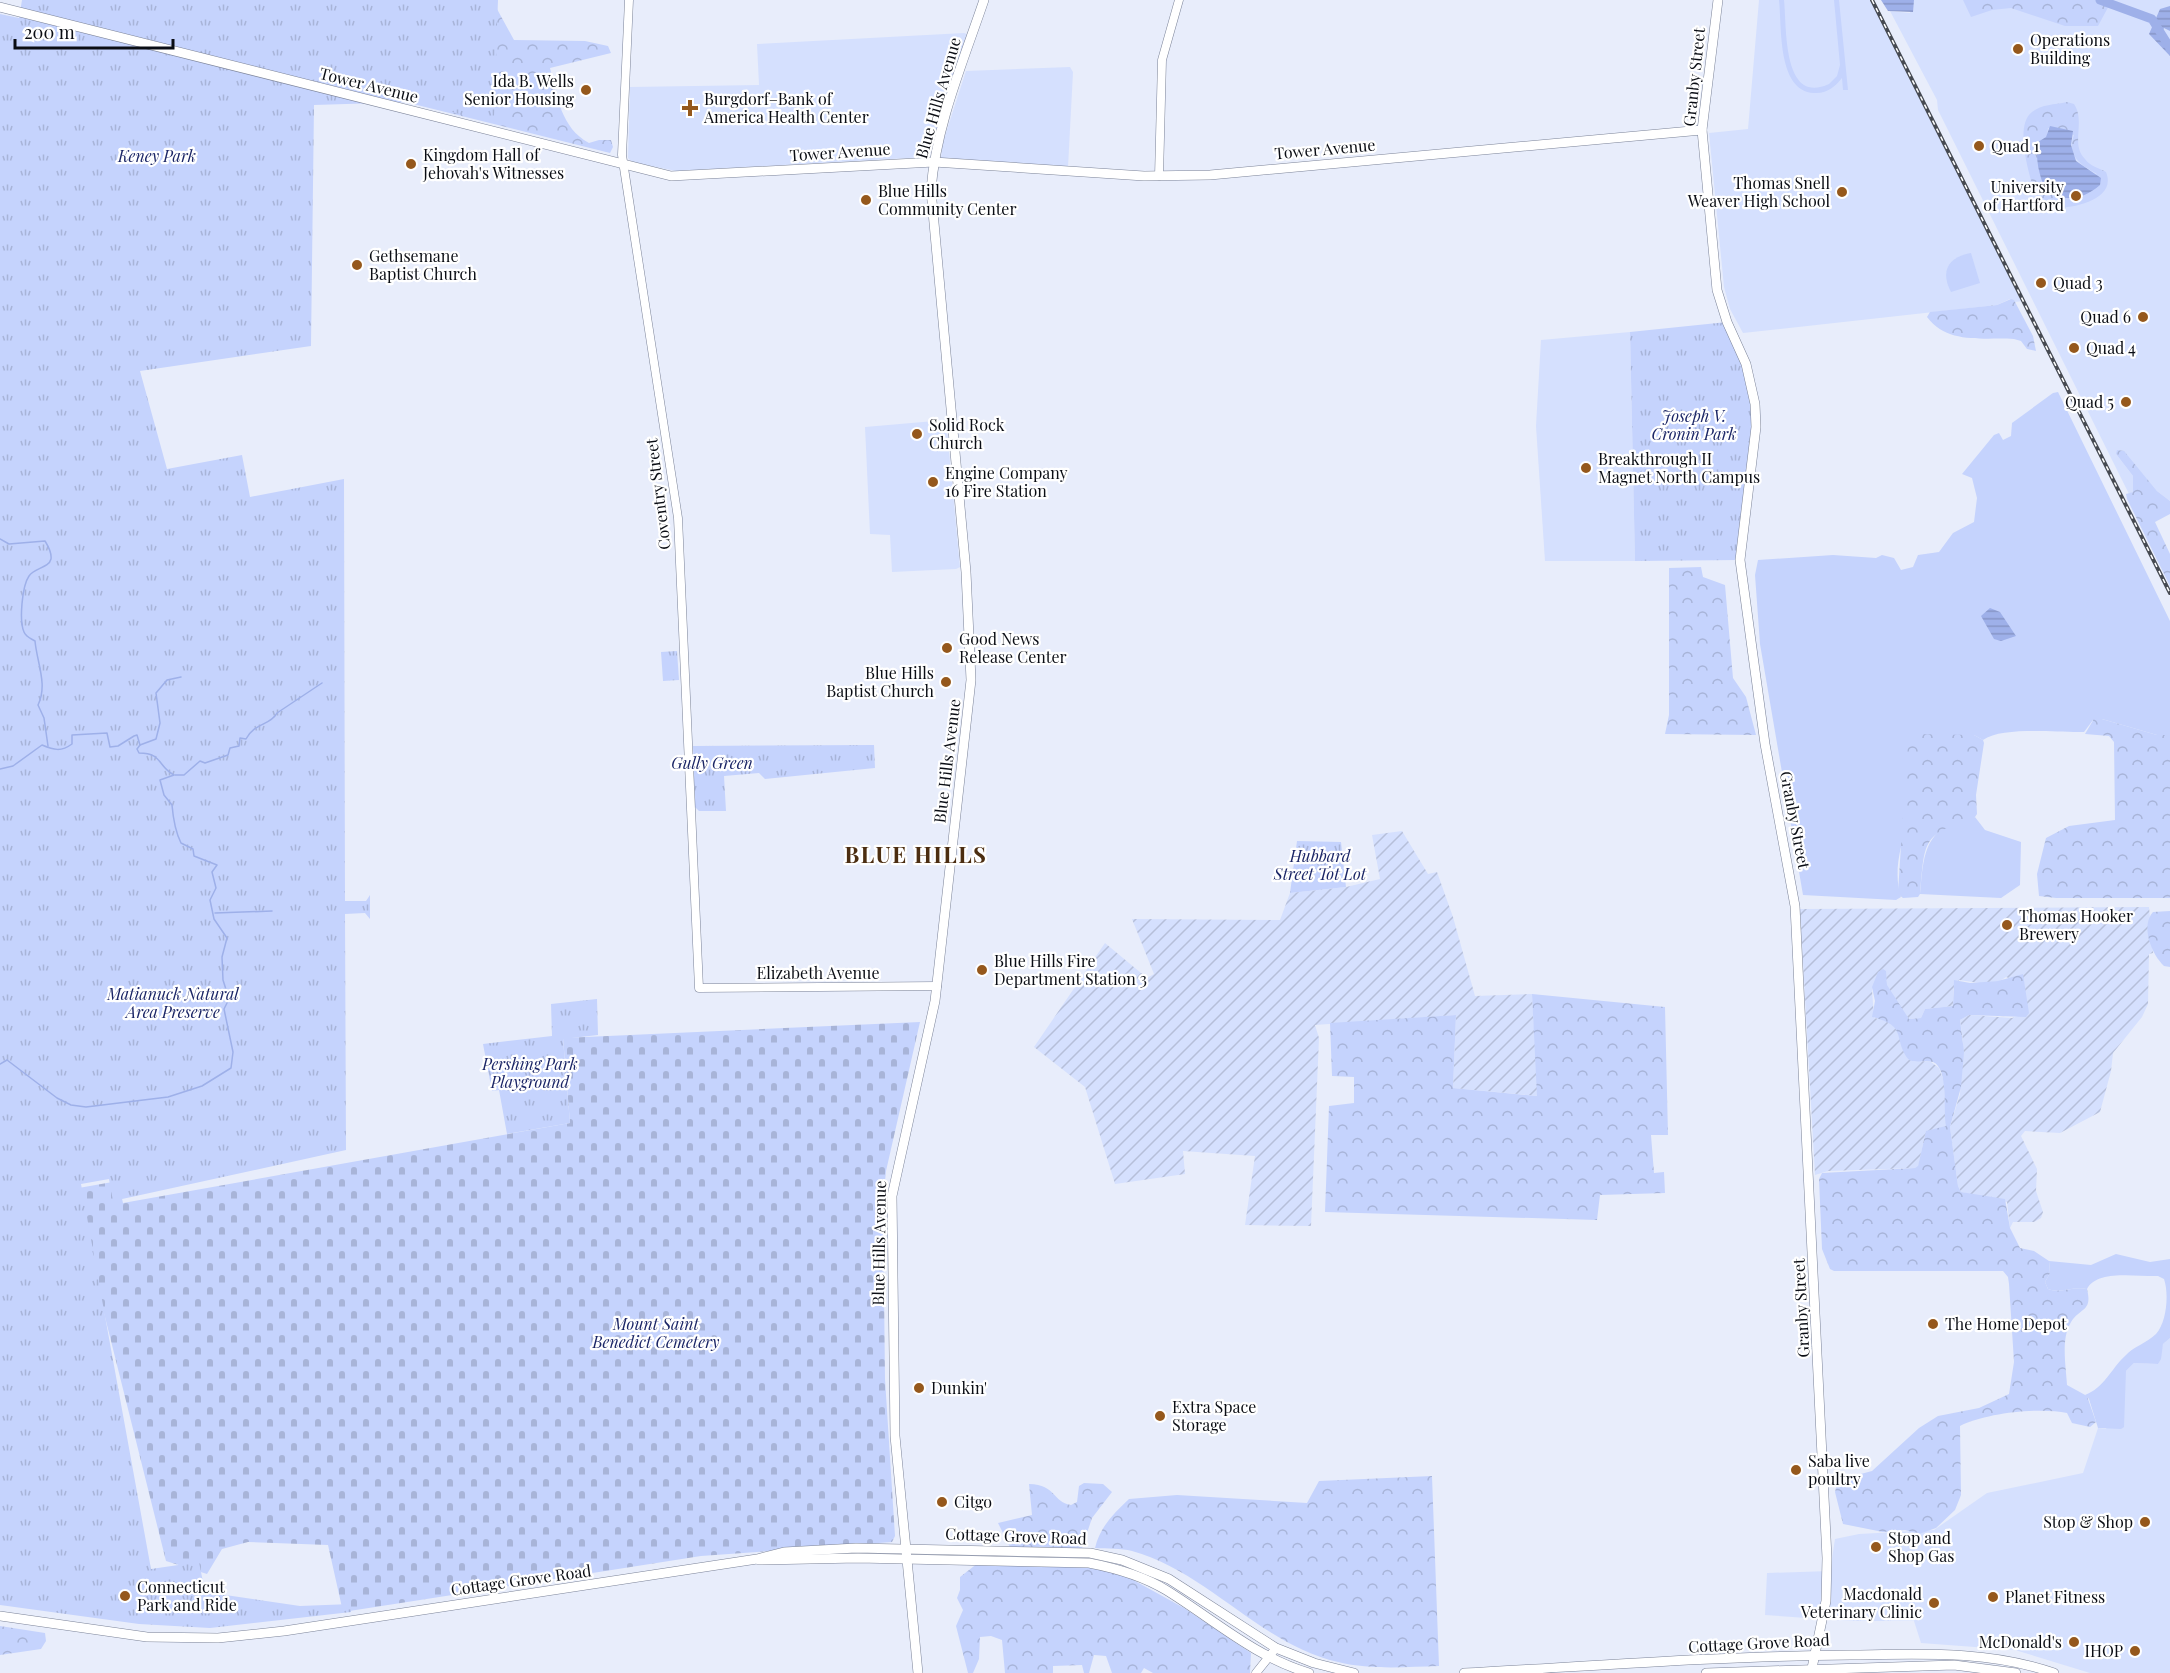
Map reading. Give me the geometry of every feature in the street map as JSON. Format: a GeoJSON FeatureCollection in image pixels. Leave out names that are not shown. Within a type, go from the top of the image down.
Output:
{"type":"FeatureCollection","features":[{"type":"Feature","properties":{"kind":"main road","name":"Blue Hills Avenue"},"geometry":{"type":"LineString","coordinates":[[918,1673],[895,1436],[892,1196],[937,986],[971,680],[965,567],[932,211],[934,162],[945,117],[984,0]]}},
{"type":"Feature","properties":{"kind":"main road","name":"Granby Street"},"geometry":{"type":"LineString","coordinates":[[1718,0],[1702,130],[1717,290],[1727,322],[1746,364],[1755,404],[1756,427],[1740,560],[1765,746],[1795,906],[1827,1558],[1826,1602],[1811,1670]]}},
{"type":"Feature","properties":{"kind":"main road","name":"Tower Avenue"},"geometry":{"type":"LineString","coordinates":[[0,7],[623,166],[657,174],[684,177],[934,162],[1159,176],[1245,172],[1702,130]]}},
{"type":"Feature","properties":{"kind":"main road","name":"Cottage Grove Road"},"geometry":{"type":"LineString","coordinates":[[757,1559],[767,1555],[817,1550],[905,1548],[1090,1552],[1122,1560],[1169,1579],[1275,1648],[1314,1664],[1354,1673]]}},
{"type":"Feature","properties":{"kind":"main road","name":"Cottage Grove Road"},"geometry":{"type":"LineString","coordinates":[[0,1616],[147,1637],[218,1638],[757,1559],[906,1558],[1059,1561],[1105,1566],[1165,1589],[1270,1658],[1309,1673]]}},
{"type":"Feature","properties":{"kind":"main road","name":"Cottage Grove Road"},"geometry":{"type":"LineString","coordinates":[[1464,1673],[1813,1655],[1969,1655],[2024,1663],[2054,1673]]}},
{"type":"Feature","properties":{"kind":"main road"},"geometry":{"type":"LineString","coordinates":[[2021,1673],[2024,1663]]}},
{"type":"Feature","properties":{"kind":"main road","name":"Cottage Grove Road"},"geometry":{"type":"LineString","coordinates":[[1706,1673],[1954,1665],[2016,1673]]}},
{"type":"Feature","properties":{"kind":"street","name":"Coventry Street"},"geometry":{"type":"LineString","coordinates":[[628,0],[623,166],[678,518],[699,988]]}},
{"type":"Feature","properties":{"kind":"street"},"geometry":{"type":"LineString","coordinates":[[1159,176],[1162,60],[1179,0]]}},
{"type":"Feature","properties":{"kind":"street","name":"Elizabeth Avenue"},"geometry":{"type":"LineString","coordinates":[[699,988],[937,986]]}},
{"type":"Feature","properties":{"kind":"street"},"geometry":{"type":"LineString","coordinates":[[1256,1673],[1270,1658],[1275,1648]]}},
{"type":"Feature","properties":{"kind":"shaded area","name":"Thomas Snell Weaver High School"},"geometry":{"type":"Polygon","coordinates":[[[1759,0],[1872,0],[2023,301],[2015,302],[2010,299],[1997,305],[1743,333],[1730,309],[1724,287],[1709,133],[1748,129],[1759,0]]]}},
{"type":"Feature","properties":{"kind":"shaded area"},"geometry":{"type":"Polygon","coordinates":[[[1881,0],[1914,0],[1913,12],[1888,11],[1881,0]]]}},
{"type":"Feature","properties":{"kind":"shaded area","name":"University of Hartford"},"geometry":{"type":"Polygon","coordinates":[[[1914,0],[2170,0],[2170,501],[2157,491],[2123,451],[2116,454],[2133,476],[2133,492],[2129,494],[1938,110],[1937,100],[1890,11],[1910,13],[1914,0]]]}},
{"type":"Feature","properties":{"kind":"shaded area"},"geometry":{"type":"Polygon","coordinates":[[[2170,6],[2170,31],[2164,28],[2161,34],[2170,43],[2170,56],[2149,34],[2160,9],[2170,6]]]}},
{"type":"Feature","properties":{"kind":"shaded area"},"geometry":{"type":"Polygon","coordinates":[[[967,34],[930,154],[926,157],[676,171],[632,162],[628,158],[630,87],[759,85],[757,44],[967,34]]]}},
{"type":"Feature","properties":{"kind":"shaded area"},"geometry":{"type":"Polygon","coordinates":[[[1070,67],[1073,72],[1068,167],[941,158],[943,142],[966,71],[1070,67]]]}},
{"type":"Feature","properties":{"kind":"shaded area"},"geometry":{"type":"Polygon","coordinates":[[[2050,126],[2073,131],[2071,145],[2076,161],[2101,178],[2100,185],[2094,190],[2074,198],[2060,197],[2046,191],[2038,167],[2037,148],[2038,142],[2046,137],[2050,126]]]}},
{"type":"Feature","properties":{"kind":"shaded area","name":"Breakthrough II Magnet North Campus"},"geometry":{"type":"Polygon","coordinates":[[[1630,332],[1635,561],[1545,561],[1536,426],[1541,340],[1630,332]]]}},
{"type":"Feature","properties":{"kind":"shaded area"},"geometry":{"type":"Polygon","coordinates":[[[946,420],[960,567],[892,572],[890,535],[870,534],[865,427],[946,420]]]}},
{"type":"Feature","properties":{"kind":"shaded area"},"geometry":{"type":"Polygon","coordinates":[[[1990,608],[2000,612],[2016,636],[2001,641],[1994,639],[1981,616],[1990,608]]]}},
{"type":"Feature","properties":{"kind":"shaded area"},"geometry":{"type":"Polygon","coordinates":[[[1402,831],[1428,874],[1437,872],[1453,917],[1475,996],[1532,994],[1538,1096],[1453,1088],[1456,1015],[1315,1025],[1319,1038],[1311,1226],[1245,1225],[1255,1156],[1183,1151],[1185,1174],[1115,1184],[1085,1087],[1034,1047],[1105,943],[1147,978],[1154,974],[1132,919],[1280,920],[1290,893],[1346,887],[1380,879],[1372,835],[1402,831]]]}},
{"type":"Feature","properties":{"kind":"shaded area"},"geometry":{"type":"Polygon","coordinates":[[[2149,907],[2153,953],[2149,954],[2148,1004],[2142,1017],[2113,1053],[2111,1071],[2100,1112],[2060,1133],[2025,1131],[2021,1136],[2037,1169],[2036,1191],[2043,1212],[2041,1218],[2034,1222],[2013,1222],[2010,1228],[2007,1202],[1961,1192],[1958,1186],[1950,1127],[1960,1094],[1963,1041],[1960,1020],[1969,1015],[2012,1018],[2028,1013],[2024,984],[2006,977],[2000,981],[1980,983],[1959,980],[1953,989],[1953,1006],[1925,1009],[1921,1018],[1909,1019],[1886,985],[1887,980],[1877,977],[1872,990],[1874,1018],[1886,1020],[1897,1029],[1903,1050],[1909,1060],[1931,1062],[1939,1068],[1944,1082],[1946,1126],[1925,1135],[1918,1167],[1828,1171],[1815,1175],[1800,909],[2149,907]]]}},
{"type":"Feature","properties":{"kind":"shaded area"},"geometry":{"type":"Polygon","coordinates":[[[2170,1338],[2170,1673],[2090,1673],[2015,1650],[1921,1643],[1914,1621],[1849,1621],[1765,1615],[1767,1573],[1830,1571],[1835,1539],[1859,1534],[1934,1530],[1987,1493],[2083,1473],[2098,1428],[2106,1429],[2126,1371],[2134,1363],[2158,1364],[2163,1344],[2170,1338]]]}},
{"type":"Feature","properties":{"kind":"green space","name":"Matianuck Natural Area Preserve"},"geometry":{"type":"Polygon","coordinates":[[[22,0],[498,0],[496,52],[499,80],[493,122],[411,102],[314,105],[311,346],[140,371],[167,469],[242,455],[250,497],[344,479],[345,901],[366,901],[370,895],[370,919],[365,913],[345,914],[346,1150],[113,1201],[109,1179],[81,1184],[151,1569],[199,1562],[205,1592],[300,1606],[351,1604],[351,1612],[210,1628],[139,1624],[0,1605],[0,14],[19,18],[22,0]]]}},
{"type":"Feature","properties":{"kind":"green space"},"geometry":{"type":"Polygon","coordinates":[[[1779,0],[1784,0],[1787,44],[1795,74],[1803,84],[1814,88],[1829,84],[1837,76],[1840,65],[1834,0],[1839,0],[1848,90],[1843,90],[1842,78],[1830,89],[1818,93],[1802,90],[1793,81],[1787,70],[1784,56],[1779,0]]]}},
{"type":"Feature","properties":{"kind":"green space"},"geometry":{"type":"Polygon","coordinates":[[[1963,0],[2112,0],[2098,26],[2065,26],[2011,8],[1992,10],[1971,17],[1963,0]]]}},
{"type":"Feature","properties":{"kind":"green space"},"geometry":{"type":"Polygon","coordinates":[[[497,9],[514,40],[585,41],[608,46],[611,53],[550,68],[558,100],[572,129],[589,143],[611,140],[613,147],[610,153],[401,101],[497,9]]]}},
{"type":"Feature","properties":{"kind":"green space"},"geometry":{"type":"Polygon","coordinates":[[[2067,102],[2074,104],[2079,118],[2078,140],[2081,153],[2089,163],[2106,172],[2108,181],[2106,189],[2093,200],[2084,204],[2056,208],[2039,199],[2035,193],[2024,151],[2024,128],[2027,118],[2036,109],[2067,102]],[[2048,128],[2041,158],[2040,172],[2046,191],[2064,198],[2097,174],[2076,159],[2072,149],[2074,135],[2048,128]]]}},
{"type":"Feature","properties":{"kind":"green space"},"geometry":{"type":"Polygon","coordinates":[[[1971,253],[1980,283],[1951,292],[1946,278],[1948,266],[1957,258],[1971,253]]]}},
{"type":"Feature","properties":{"kind":"green space"},"geometry":{"type":"Polygon","coordinates":[[[2011,299],[2014,300],[2033,336],[2036,351],[2027,349],[2021,341],[2014,339],[1979,339],[1956,336],[1945,332],[1927,317],[1930,312],[1997,305],[2011,299]]]}},
{"type":"Feature","properties":{"kind":"green space","name":"Joseph V. Cronin Park"},"geometry":{"type":"Polygon","coordinates":[[[1727,322],[1755,404],[1740,560],[1635,561],[1630,332],[1727,322]]]}},
{"type":"Feature","properties":{"kind":"green space"},"geometry":{"type":"Polygon","coordinates":[[[2058,392],[2170,621],[2170,735],[2157,735],[2102,719],[2093,720],[2084,732],[2004,733],[1983,740],[1974,735],[1949,735],[1921,793],[1904,836],[1899,858],[1898,878],[1901,897],[1896,900],[1803,895],[1760,644],[1755,575],[1758,560],[1833,555],[1876,558],[1882,555],[1894,558],[1901,570],[1913,567],[1918,555],[1939,552],[1953,533],[1974,522],[1977,498],[1972,478],[1962,474],[1994,435],[1999,433],[2003,440],[2011,436],[2012,423],[2053,393],[2058,392]]]}},
{"type":"Feature","properties":{"kind":"green space"},"geometry":{"type":"Polygon","coordinates":[[[2117,450],[2124,451],[2157,491],[2170,501],[2170,514],[2155,522],[2170,554],[2170,586],[2127,499],[2126,494],[2133,492],[2133,476],[2116,454],[2117,450]]]}},
{"type":"Feature","properties":{"kind":"green space"},"geometry":{"type":"Polygon","coordinates":[[[1701,567],[1703,577],[1725,585],[1733,678],[1746,697],[1756,735],[1665,734],[1669,715],[1669,568],[1701,567]]]}},
{"type":"Feature","properties":{"kind":"green space"},"geometry":{"type":"Polygon","coordinates":[[[677,651],[679,680],[663,681],[661,652],[677,651]]]}},
{"type":"Feature","properties":{"kind":"green space"},"geometry":{"type":"Polygon","coordinates":[[[2095,717],[2157,735],[2170,735],[2170,898],[2039,896],[2037,874],[2046,838],[2069,826],[2115,820],[2114,742],[2109,736],[2085,734],[2095,717]]]}},
{"type":"Feature","properties":{"kind":"green space"},"geometry":{"type":"Polygon","coordinates":[[[1911,734],[1974,735],[1984,743],[1976,795],[1977,814],[1973,820],[1943,830],[1934,836],[1928,843],[1925,853],[1920,894],[1918,897],[1903,898],[1898,893],[1908,739],[1911,734]]]}},
{"type":"Feature","properties":{"kind":"green space","name":"Gully Green"},"geometry":{"type":"Polygon","coordinates":[[[874,745],[875,768],[765,779],[759,773],[724,776],[726,811],[699,811],[695,807],[693,746],[874,745]]]}},
{"type":"Feature","properties":{"kind":"green space"},"geometry":{"type":"Polygon","coordinates":[[[1975,817],[1985,830],[2021,842],[2020,885],[2001,898],[1920,894],[1926,852],[1935,835],[1953,823],[1975,817]]]}},
{"type":"Feature","properties":{"kind":"green space","name":"Hubbard Street Tot Lot"},"geometry":{"type":"Polygon","coordinates":[[[1297,841],[1341,842],[1346,887],[1290,893],[1297,841]]]}},
{"type":"Feature","properties":{"kind":"green space"},"geometry":{"type":"Polygon","coordinates":[[[2170,911],[2170,967],[2164,966],[2155,955],[2149,940],[2148,925],[2153,912],[2170,911]]]}},
{"type":"Feature","properties":{"kind":"green space"},"geometry":{"type":"Polygon","coordinates":[[[1883,969],[1886,971],[1887,985],[1909,1019],[1921,1018],[1925,1009],[1953,1006],[1954,980],[1970,983],[1998,981],[2023,974],[2029,1013],[2026,1017],[1969,1015],[1960,1020],[1964,1052],[1961,1087],[1950,1127],[1958,1186],[1961,1192],[2005,1199],[2010,1228],[2020,1248],[2034,1251],[2049,1261],[2050,1273],[2045,1282],[2048,1289],[2057,1291],[2087,1289],[2087,1306],[2067,1330],[2065,1362],[2067,1385],[2087,1396],[2096,1422],[2090,1427],[2072,1423],[2067,1413],[2028,1411],[1984,1418],[1960,1426],[1961,1495],[1955,1510],[1936,1528],[1919,1534],[1905,1530],[1883,1532],[1843,1524],[1835,1492],[1837,1483],[1842,1479],[1872,1471],[1919,1428],[1938,1416],[1979,1408],[2009,1394],[2014,1362],[2009,1284],[2008,1277],[2003,1271],[1834,1271],[1830,1269],[1822,1249],[1819,1179],[1822,1173],[1915,1168],[1918,1166],[1926,1131],[1946,1126],[1943,1081],[1938,1066],[1933,1062],[1909,1060],[1895,1029],[1884,1021],[1872,1017],[1875,1001],[1872,987],[1878,972],[1883,969]]]}},
{"type":"Feature","properties":{"kind":"green space"},"geometry":{"type":"Polygon","coordinates":[[[1532,994],[1665,1007],[1668,1135],[1651,1135],[1654,1173],[1664,1172],[1665,1193],[1600,1195],[1597,1220],[1325,1212],[1329,1106],[1354,1103],[1354,1077],[1332,1076],[1330,1023],[1456,1015],[1453,1088],[1537,1096],[1532,994]]]}},
{"type":"Feature","properties":{"kind":"green space","name":"Pershing Park Playground"},"geometry":{"type":"Polygon","coordinates":[[[597,999],[598,1035],[563,1039],[570,1123],[507,1134],[499,1090],[492,1091],[483,1044],[552,1036],[551,1004],[597,999]]]}},
{"type":"Feature","properties":{"kind":"green space","name":"Mount Saint Benedict Cemetery"},"geometry":{"type":"Polygon","coordinates":[[[920,1022],[886,1171],[883,1202],[885,1379],[895,1536],[892,1542],[701,1556],[343,1612],[328,1545],[248,1542],[222,1549],[207,1574],[166,1561],[73,1189],[118,1181],[123,1203],[570,1123],[563,1038],[920,1022]]]}},
{"type":"Feature","properties":{"kind":"green space"},"geometry":{"type":"Polygon","coordinates":[[[2116,1254],[2150,1262],[2170,1259],[2170,1338],[2163,1344],[2158,1364],[2134,1363],[2126,1371],[2124,1427],[2121,1429],[2098,1428],[2089,1399],[2085,1395],[2097,1388],[2120,1361],[2160,1329],[2166,1307],[2164,1279],[2158,1276],[2109,1276],[2092,1283],[2087,1289],[2057,1291],[2048,1289],[2045,1282],[2050,1273],[2049,1261],[2091,1265],[2116,1254]]]}},
{"type":"Feature","properties":{"kind":"green space"},"geometry":{"type":"Polygon","coordinates":[[[1432,1476],[1439,1666],[1363,1666],[1338,1662],[1310,1653],[1259,1625],[1185,1575],[1159,1561],[1128,1550],[1095,1548],[1108,1521],[1129,1499],[1177,1495],[1307,1503],[1319,1481],[1432,1476]]]}},
{"type":"Feature","properties":{"kind":"green space"},"geometry":{"type":"Polygon","coordinates":[[[1084,1483],[1103,1484],[1112,1492],[1092,1518],[1081,1551],[1011,1549],[998,1523],[1032,1515],[1029,1484],[1045,1487],[1060,1501],[1071,1505],[1077,1502],[1079,1486],[1084,1483]]]}},
{"type":"Feature","properties":{"kind":"green space"},"geometry":{"type":"Polygon","coordinates":[[[978,1563],[1083,1566],[1126,1576],[1184,1608],[1251,1653],[1250,1673],[1153,1673],[1144,1668],[1141,1673],[1112,1673],[1106,1656],[1094,1655],[1089,1673],[1084,1673],[1082,1665],[1053,1666],[1053,1673],[1005,1673],[1002,1640],[991,1636],[980,1637],[979,1659],[973,1673],[968,1673],[956,1626],[963,1610],[957,1598],[960,1590],[960,1577],[978,1563]]]}},
{"type":"Feature","properties":{"kind":"green space"},"geometry":{"type":"Polygon","coordinates":[[[0,1626],[45,1633],[46,1641],[41,1649],[0,1655],[0,1626]]]}},
{"type":"Feature","properties":{"kind":"waterway"},"geometry":{"type":"LineString","coordinates":[[2100,0],[2152,19],[2170,48]]}},
{"type":"Feature","properties":{"kind":"waterway"},"geometry":{"type":"LineString","coordinates":[[0,539],[9,544],[45,541],[50,549],[50,562],[29,576],[23,595],[22,612],[24,632],[35,641],[42,682],[38,705],[44,718],[48,746]]}},
{"type":"Feature","properties":{"kind":"waterway"},"geometry":{"type":"LineString","coordinates":[[0,769],[13,766],[42,745],[57,749],[68,747],[72,744],[72,735],[107,733],[110,747],[118,746],[137,735],[140,745],[156,739],[160,723],[156,693],[167,680],[181,677]]}},
{"type":"Feature","properties":{"kind":"waterway"},"geometry":{"type":"LineString","coordinates":[[175,775],[184,775],[200,761],[205,763],[228,755],[230,748],[239,746],[240,738],[246,739],[253,730],[271,720],[277,713],[322,683]]}},
{"type":"Feature","properties":{"kind":"waterway"},"geometry":{"type":"LineString","coordinates":[[0,1064],[7,1060],[57,1098],[71,1105],[86,1107],[168,1097],[202,1086],[231,1068],[233,1052],[224,1009],[229,999],[223,980],[222,957],[227,938],[214,919],[210,900],[216,888],[212,872],[217,865],[194,856],[193,849],[181,843],[177,834],[172,805],[164,795],[160,780],[174,775],[152,755],[139,753],[137,749],[140,745]]}},
{"type":"Feature","properties":{"kind":"waterway"},"geometry":{"type":"LineString","coordinates":[[215,913],[272,911]]}},
{"type":"Feature","properties":{"kind":"railway"},"geometry":{"type":"LineString","coordinates":[[1872,0],[2170,593]]}},
{"type":"Feature","properties":{"kind":"place","name":"Operations Building"},"geometry":{"type":"Point","coordinates":[2018,49]}},
{"type":"Feature","properties":{"kind":"place","name":"Ida B. Wells Senior Housing"},"geometry":{"type":"Point","coordinates":[586,90]}},
{"type":"Feature","properties":{"kind":"place","name":"Burgdorf–Bank of America Health Center"},"geometry":{"type":"Point","coordinates":[690,108]}},
{"type":"Feature","properties":{"kind":"place","name":"Quad 1"},"geometry":{"type":"Point","coordinates":[1979,146]}},
{"type":"Feature","properties":{"kind":"place","name":"Kingdom Hall of Jehovah's Witnesses"},"geometry":{"type":"Point","coordinates":[411,164]}},
{"type":"Feature","properties":{"kind":"place","name":"Thomas Snell Weaver High School"},"geometry":{"type":"Point","coordinates":[1842,192]}},
{"type":"Feature","properties":{"kind":"place","name":"University of Hartford"},"geometry":{"type":"Point","coordinates":[2076,196]}},
{"type":"Feature","properties":{"kind":"place","name":"Blue Hills Community Center"},"geometry":{"type":"Point","coordinates":[866,200]}},
{"type":"Feature","properties":{"kind":"place","name":"Gethsemane Baptist Church"},"geometry":{"type":"Point","coordinates":[357,265]}},
{"type":"Feature","properties":{"kind":"place","name":"Quad 3"},"geometry":{"type":"Point","coordinates":[2041,283]}},
{"type":"Feature","properties":{"kind":"place","name":"Quad 6"},"geometry":{"type":"Point","coordinates":[2143,317]}},
{"type":"Feature","properties":{"kind":"place","name":"Quad 4"},"geometry":{"type":"Point","coordinates":[2074,348]}},
{"type":"Feature","properties":{"kind":"place","name":"Quad 5"},"geometry":{"type":"Point","coordinates":[2126,402]}},
{"type":"Feature","properties":{"kind":"place","name":"Solid Rock Church"},"geometry":{"type":"Point","coordinates":[917,434]}},
{"type":"Feature","properties":{"kind":"place","name":"Breakthrough II Magnet North Campus"},"geometry":{"type":"Point","coordinates":[1586,468]}},
{"type":"Feature","properties":{"kind":"place","name":"Engine Company 16 Fire Station"},"geometry":{"type":"Point","coordinates":[933,482]}},
{"type":"Feature","properties":{"kind":"place","name":"Good News Release Center"},"geometry":{"type":"Point","coordinates":[947,648]}},
{"type":"Feature","properties":{"kind":"place","name":"Blue Hills Baptist Church"},"geometry":{"type":"Point","coordinates":[946,682]}},
{"type":"Feature","properties":{"kind":"place","name":"Thomas Hooker Brewery"},"geometry":{"type":"Point","coordinates":[2007,925]}},
{"type":"Feature","properties":{"kind":"place","name":"Blue Hills Fire Department Station 3"},"geometry":{"type":"Point","coordinates":[982,970]}},
{"type":"Feature","properties":{"kind":"place","name":"The Home Depot"},"geometry":{"type":"Point","coordinates":[1933,1324]}},
{"type":"Feature","properties":{"kind":"place","name":"Dunkin'"},"geometry":{"type":"Point","coordinates":[919,1388]}},
{"type":"Feature","properties":{"kind":"place","name":"Extra Space Storage"},"geometry":{"type":"Point","coordinates":[1160,1416]}},
{"type":"Feature","properties":{"kind":"place","name":"Saba live poultry"},"geometry":{"type":"Point","coordinates":[1796,1470]}},
{"type":"Feature","properties":{"kind":"place","name":"Citgo"},"geometry":{"type":"Point","coordinates":[942,1502]}},
{"type":"Feature","properties":{"kind":"place","name":"Stop & Shop"},"geometry":{"type":"Point","coordinates":[2145,1522]}},
{"type":"Feature","properties":{"kind":"place","name":"Stop and Shop Gas"},"geometry":{"type":"Point","coordinates":[1876,1547]}},
{"type":"Feature","properties":{"kind":"place","name":"Connecticut Park and Ride"},"geometry":{"type":"Point","coordinates":[125,1596]}},
{"type":"Feature","properties":{"kind":"place","name":"Planet Fitness"},"geometry":{"type":"Point","coordinates":[1993,1597]}},
{"type":"Feature","properties":{"kind":"place","name":"Macdonald Veterinary Clinic"},"geometry":{"type":"Point","coordinates":[1934,1603]}},
{"type":"Feature","properties":{"kind":"place","name":"McDonald's"},"geometry":{"type":"Point","coordinates":[2074,1642]}},
{"type":"Feature","properties":{"kind":"place","name":"IHOP"},"geometry":{"type":"Point","coordinates":[2135,1651]}},
{"type":"Feature","properties":{"kind":"district","name":"BLUE HILLS"},"geometry":{"type":"Point","coordinates":[916,855]}},
{"type":"Feature","properties":{"kind":"park label","name":"Keney Park"},"geometry":{"type":"Point","coordinates":[157,156]}}]}
